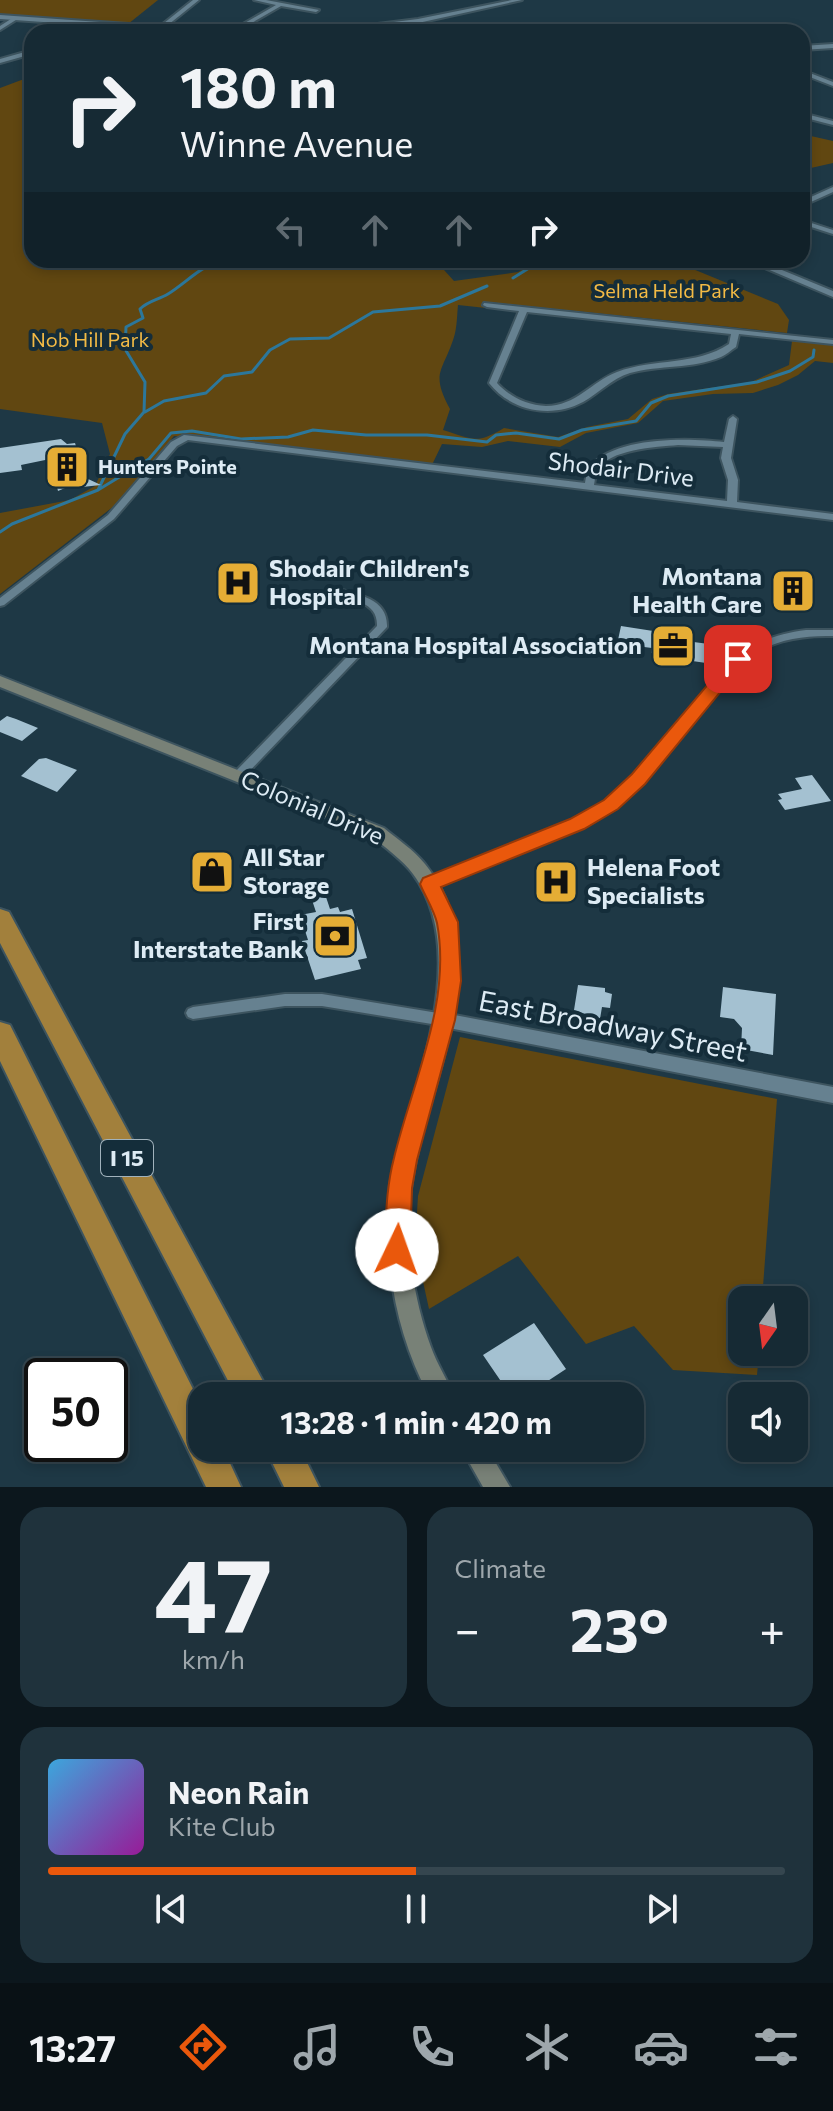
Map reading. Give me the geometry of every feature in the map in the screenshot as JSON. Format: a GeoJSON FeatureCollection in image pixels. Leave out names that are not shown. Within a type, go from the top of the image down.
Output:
{"type":"FeatureCollection","features":[{"type":"Feature","properties":{"kind":"highway","name":"I 15"},"geometry":{"type":"LineString","coordinates":[[0,919],[247,1382]]}},
{"type":"Feature","properties":{"kind":"highway","name":"I 15"},"geometry":{"type":"LineString","coordinates":[[0,1033],[188,1415]]}},
{"type":"Feature","properties":{"kind":"highway","name":"I 15"},"geometry":{"type":"LineString","coordinates":[[212,1462],[224,1487]]}},
{"type":"Feature","properties":{"kind":"highway"},"geometry":{"type":"LineString","coordinates":[[289,1462],[302,1487]]}},
{"type":"Feature","properties":{"kind":"main road","name":"Colonial Drive"},"geometry":{"type":"LineString","coordinates":[[0,681],[378,832],[401,848],[430,884],[447,922],[451,953],[444,1020],[405,1160],[400,1188],[397,1250],[409,1310],[437,1382]]}},
{"type":"Feature","properties":{"kind":"main road"},"geometry":{"type":"LineString","coordinates":[[482,1462],[497,1487]]}},
{"type":"Feature","properties":{"kind":"street"},"geometry":{"type":"LineString","coordinates":[[166,24],[196,0]]}},
{"type":"Feature","properties":{"kind":"street"},"geometry":{"type":"LineString","coordinates":[[257,0],[316,10]]}},
{"type":"Feature","properties":{"kind":"street"},"geometry":{"type":"LineString","coordinates":[[390,24],[519,0]]}},
{"type":"Feature","properties":{"kind":"street"},"geometry":{"type":"LineString","coordinates":[[246,24],[279,5]]}},
{"type":"Feature","properties":{"kind":"street"},"geometry":{"type":"LineString","coordinates":[[0,17],[103,24]]}},
{"type":"Feature","properties":{"kind":"street"},"geometry":{"type":"LineString","coordinates":[[0,28],[16,18]]}},
{"type":"Feature","properties":{"kind":"street"},"geometry":{"type":"LineString","coordinates":[[810,47],[833,46]]}},
{"type":"Feature","properties":{"kind":"street"},"geometry":{"type":"LineString","coordinates":[[0,61],[24,54]]}},
{"type":"Feature","properties":{"kind":"street"},"geometry":{"type":"LineString","coordinates":[[810,75],[833,84]]}},
{"type":"Feature","properties":{"kind":"street"},"geometry":{"type":"LineString","coordinates":[[810,117],[833,123]]}},
{"type":"Feature","properties":{"kind":"street"},"geometry":{"type":"LineString","coordinates":[[810,200],[833,189]]}},
{"type":"Feature","properties":{"kind":"street"},"geometry":{"type":"LineString","coordinates":[[810,225],[833,232]]}},
{"type":"Feature","properties":{"kind":"street"},"geometry":{"type":"LineString","coordinates":[[772,268],[816,284],[833,294]]}},
{"type":"Feature","properties":{"kind":"street"},"geometry":{"type":"LineString","coordinates":[[487,305],[833,342]]}},
{"type":"Feature","properties":{"kind":"street"},"geometry":{"type":"LineString","coordinates":[[524,309],[493,383],[501,396],[514,403],[544,408],[572,403],[610,377],[718,355],[733,345],[736,331]]}},
{"type":"Feature","properties":{"kind":"street"},"geometry":{"type":"LineString","coordinates":[[732,504],[733,480],[726,458],[733,419]]}},
{"type":"Feature","properties":{"kind":"street","name":"Shodair Drive"},"geometry":{"type":"LineString","coordinates":[[0,603],[111,517],[174,444],[187,437],[833,517]]}},
{"type":"Feature","properties":{"kind":"street"},"geometry":{"type":"LineString","coordinates":[[589,486],[594,469],[604,460],[630,450],[667,441],[729,445]]}},
{"type":"Feature","properties":{"kind":"street"},"geometry":{"type":"LineString","coordinates":[[238,776],[382,627],[384,618],[379,608],[338,592]]}},
{"type":"Feature","properties":{"kind":"street"},"geometry":{"type":"LineString","coordinates":[[430,884],[593,817],[638,779],[733,664],[749,651],[784,637],[833,633]]}},
{"type":"Feature","properties":{"kind":"street","name":"East Broadway Street"},"geometry":{"type":"LineString","coordinates":[[193,1013],[285,1000],[322,1000],[444,1020],[833,1095]]}},
{"type":"Feature","properties":{"kind":"green space"},"geometry":{"type":"Polygon","coordinates":[[[0,0],[158,0],[128,24],[0,15],[0,0]]]}},
{"type":"Feature","properties":{"kind":"green space"},"geometry":{"type":"Polygon","coordinates":[[[24,79],[24,268],[442,268],[454,281],[518,272],[525,268],[690,268],[778,304],[789,320],[787,333],[489,302],[486,308],[458,305],[455,333],[440,372],[441,387],[450,409],[443,430],[474,439],[487,437],[504,428],[558,437],[587,427],[628,419],[652,399],[668,394],[751,382],[789,365],[792,341],[833,345],[833,363],[815,361],[798,375],[753,393],[713,394],[663,401],[638,423],[586,433],[560,447],[508,441],[482,447],[442,444],[429,471],[174,436],[118,503],[0,594],[0,513],[70,500],[95,486],[110,454],[102,423],[0,409],[0,88],[24,79]]]}},
{"type":"Feature","properties":{"kind":"green space"},"geometry":{"type":"Polygon","coordinates":[[[810,136],[833,141],[833,163],[810,168],[810,136]]]}},
{"type":"Feature","properties":{"kind":"green space"},"geometry":{"type":"Polygon","coordinates":[[[460,1037],[777,1099],[763,1286],[728,1286],[728,1366],[758,1366],[757,1375],[673,1370],[634,1326],[586,1344],[518,1256],[429,1309],[415,1245],[418,1196],[460,1037]]]}},
{"type":"Feature","properties":{"kind":"building","name":"Hunters Pointe"},"geometry":{"type":"Polygon","coordinates":[[[61,439],[67,444],[75,443],[86,478],[101,485],[72,485],[58,491],[50,459],[21,465],[22,470],[0,473],[0,448],[61,439]]]}},
{"type":"Feature","properties":{"kind":"building","name":"Montana Health Care"},"geometry":{"type":"Polygon","coordinates":[[[779,570],[810,575],[811,601],[807,601],[806,611],[776,607],[777,599],[774,599],[779,570]]]}},
{"type":"Feature","properties":{"kind":"building","name":"Montana Hospital Association"},"geometry":{"type":"Polygon","coordinates":[[[621,626],[679,635],[678,640],[709,644],[706,663],[651,653],[652,648],[621,644],[622,640],[618,640],[621,626]]]}},
{"type":"Feature","properties":{"kind":"building"},"geometry":{"type":"Polygon","coordinates":[[[7,716],[38,728],[22,741],[0,732],[0,721],[7,716]]]}},
{"type":"Feature","properties":{"kind":"building"},"geometry":{"type":"Polygon","coordinates":[[[46,758],[77,770],[57,792],[21,776],[39,759],[46,758]]]}},
{"type":"Feature","properties":{"kind":"building"},"geometry":{"type":"Polygon","coordinates":[[[812,775],[831,801],[785,810],[778,800],[782,799],[778,794],[802,789],[795,778],[812,775]]]}},
{"type":"Feature","properties":{"kind":"building","name":"First Interstate Bank"},"geometry":{"type":"Polygon","coordinates":[[[324,891],[330,909],[338,907],[340,912],[352,909],[367,958],[358,960],[361,969],[315,980],[302,941],[308,940],[300,915],[316,912],[310,894],[324,891]]]}},
{"type":"Feature","properties":{"kind":"building"},"geometry":{"type":"Polygon","coordinates":[[[578,985],[605,988],[605,992],[612,994],[610,1008],[602,1007],[600,1019],[574,1010],[578,985]]]}},
{"type":"Feature","properties":{"kind":"building"},"geometry":{"type":"Polygon","coordinates":[[[723,987],[776,994],[773,1055],[741,1049],[742,1028],[734,1019],[720,1017],[723,987]]]}},
{"type":"Feature","properties":{"kind":"building"},"geometry":{"type":"Polygon","coordinates":[[[534,1323],[566,1369],[546,1382],[501,1382],[483,1355],[534,1323]]]}},
{"type":"Feature","properties":{"kind":"waterway"},"geometry":{"type":"LineString","coordinates":[[98,490],[125,434],[144,412],[145,382],[125,349],[126,327],[143,318],[140,309],[146,304],[168,294],[205,268]]}},
{"type":"Feature","properties":{"kind":"waterway"},"geometry":{"type":"LineString","coordinates":[[513,278],[529,268]]}},
{"type":"Feature","properties":{"kind":"waterway"},"geometry":{"type":"LineString","coordinates":[[145,412],[164,401],[206,393],[224,376],[252,372],[270,350],[290,339],[329,338],[373,312],[440,306],[487,286]]}},
{"type":"Feature","properties":{"kind":"waterway"},"geometry":{"type":"LineString","coordinates":[[98,490],[149,459],[171,433],[192,431],[241,439],[288,437],[313,430],[366,435],[427,435],[487,442],[496,435],[516,433],[559,439],[582,430],[636,421],[651,403],[668,396],[757,382],[790,371],[813,357],[814,350]]}},
{"type":"Feature","properties":{"kind":"waterway"},"geometry":{"type":"LineString","coordinates":[[0,532],[12,524],[98,490]]}},
{"type":"Feature","properties":{"kind":"place","name":"Hunters Pointe"},"geometry":{"type":"Point","coordinates":[67,467]}},
{"type":"Feature","properties":{"kind":"place","name":"Shodair Children's Hospital"},"geometry":{"type":"Point","coordinates":[238,583]}},
{"type":"Feature","properties":{"kind":"place","name":"Montana Health Care"},"geometry":{"type":"Point","coordinates":[793,591]}},
{"type":"Feature","properties":{"kind":"place","name":"Montana Hospital Association"},"geometry":{"type":"Point","coordinates":[673,646]}},
{"type":"Feature","properties":{"kind":"place","name":"All Star Storage"},"geometry":{"type":"Point","coordinates":[212,872]}},
{"type":"Feature","properties":{"kind":"place","name":"Helena Foot Specialists"},"geometry":{"type":"Point","coordinates":[556,882]}},
{"type":"Feature","properties":{"kind":"place","name":"First Interstate Bank"},"geometry":{"type":"Point","coordinates":[335,936]}},
{"type":"Feature","properties":{"kind":"route"},"geometry":{"type":"LineString","coordinates":[[397,1250],[400,1188],[405,1160],[444,1020],[450,981],[451,953],[447,922],[430,884],[593,817],[611,804],[638,779],[738,659]]}},
{"type":"Feature","properties":{"kind":"park label","name":"Selma Held Park"},"geometry":{"type":"Point","coordinates":[667,291]}},
{"type":"Feature","properties":{"kind":"park label","name":"Nob Hill Park"},"geometry":{"type":"Point","coordinates":[90,340]}}]}
